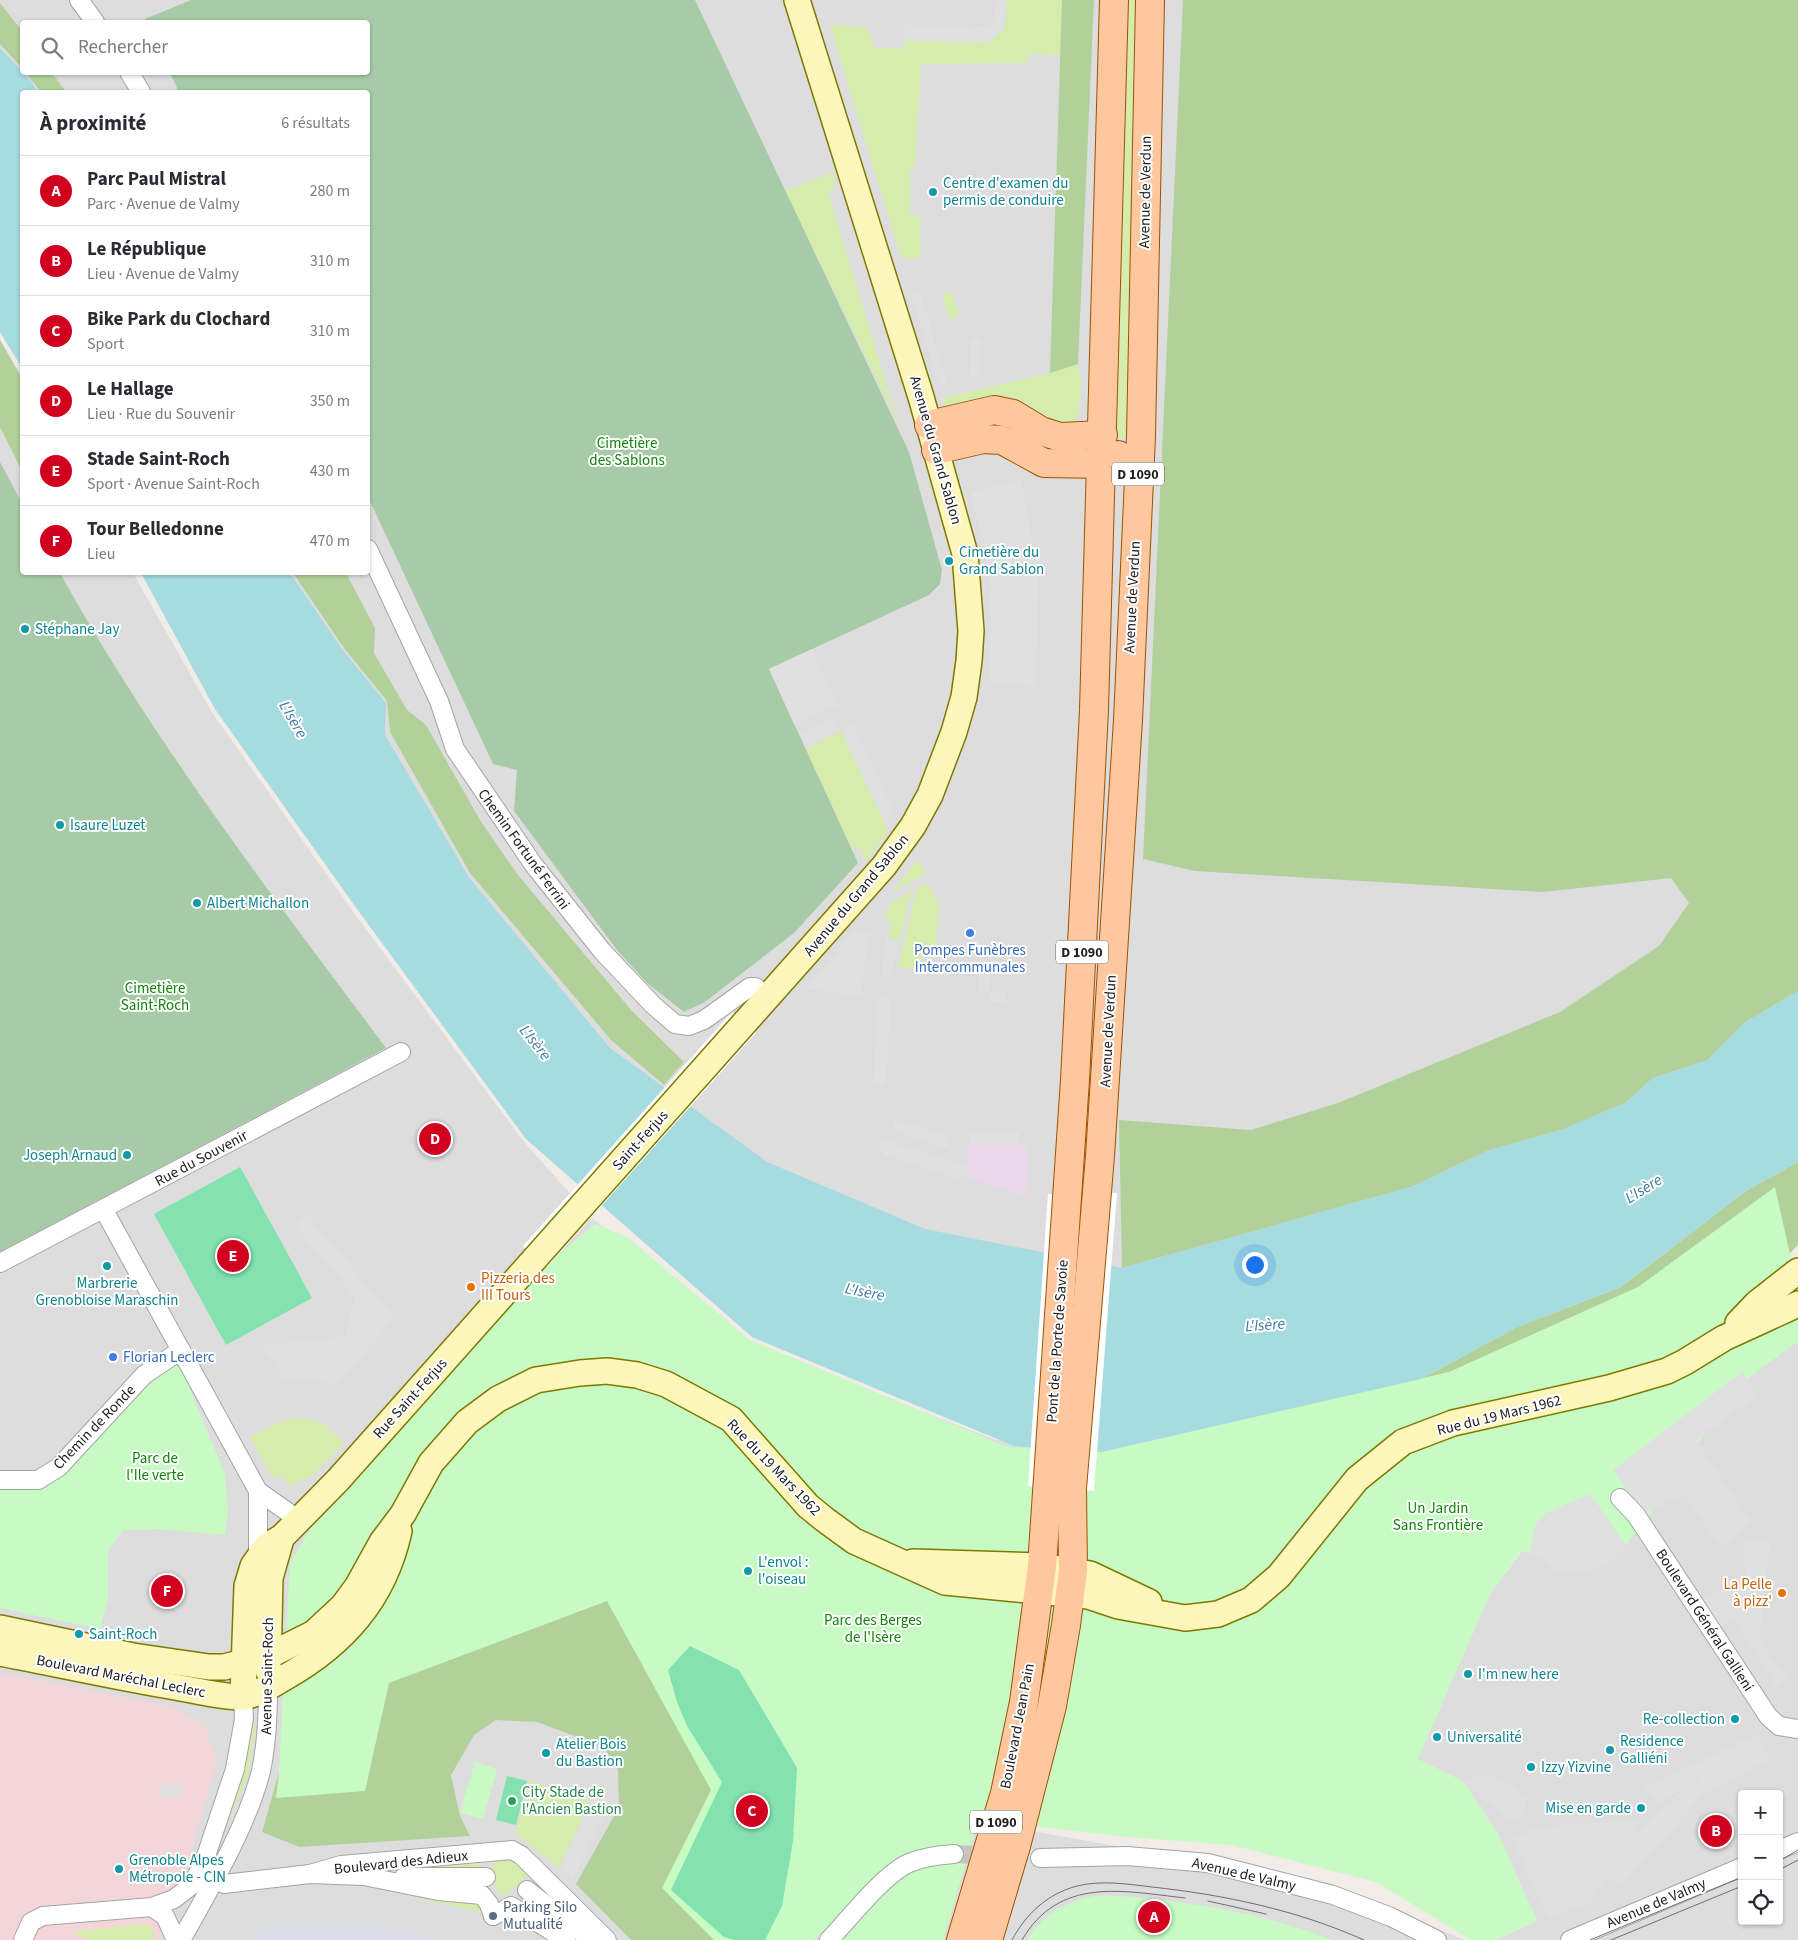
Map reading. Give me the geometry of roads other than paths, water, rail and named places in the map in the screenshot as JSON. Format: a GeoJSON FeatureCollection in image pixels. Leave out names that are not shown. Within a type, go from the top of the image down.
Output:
{"type":"FeatureCollection","features":[{"type":"Feature","properties":{"kind":"main road","name":"Avenue du Grand Sablon"},"geometry":{"type":"LineString","coordinates":[[743,1024],[845,912],[903,841],[930,795],[954,732],[965,688],[971,631],[965,554],[933,437],[797,0]]}},
{"type":"Feature","properties":{"kind":"main road","name":"Avenue de Verdun"},"geometry":{"type":"LineString","coordinates":[[1068,1193],[1107,452],[1114,0]]}},
{"type":"Feature","properties":{"kind":"main road","name":"Avenue de Verdun"},"geometry":{"type":"LineString","coordinates":[[1097,1194],[1128,720],[1141,436],[1150,0]]}},
{"type":"Feature","properties":{"kind":"main road"},"geometry":{"type":"LineString","coordinates":[[933,437],[1002,440],[1044,463],[1107,452],[1141,436]]}},
{"type":"Feature","properties":{"kind":"main road"},"geometry":{"type":"LineString","coordinates":[[1107,452],[1120,475],[1119,587],[1129,669]]}},
{"type":"Feature","properties":{"kind":"main road","name":"Saint-Ferjus"},"geometry":{"type":"LineString","coordinates":[[536,1257],[743,1024]]}},
{"type":"Feature","properties":{"kind":"main road","name":"Pont de la Porte de Savoie"},"geometry":{"type":"LineString","coordinates":[[1059,1488],[1068,1193]]}},
{"type":"Feature","properties":{"kind":"main road","name":"Pont de la Porte de Savoie"},"geometry":{"type":"LineString","coordinates":[[1059,1488],[1097,1194]]}},
{"type":"Feature","properties":{"kind":"main road","name":"Rue Saint-Ferjus"},"geometry":{"type":"LineString","coordinates":[[290,1529],[338,1480],[536,1257]]}},
{"type":"Feature","properties":{"kind":"main road","name":"Rue du 19 Mars 1962"},"geometry":{"type":"LineString","coordinates":[[1724,1338],[1757,1303],[1798,1271]]}},
{"type":"Feature","properties":{"kind":"main road","name":"Rue du 19 Mars 1962"},"geometry":{"type":"LineString","coordinates":[[243,1697],[268,1688],[305,1667],[323,1653],[359,1616],[387,1574],[403,1514],[416,1486],[448,1442],[467,1422],[498,1399],[536,1380],[607,1371],[637,1376],[666,1384],[731,1419],[808,1506],[854,1541],[945,1582],[1040,1578],[1071,1582],[1103,1579],[1185,1618],[1218,1614],[1251,1600],[1279,1576],[1357,1479],[1403,1442],[1453,1424],[1609,1388],[1667,1370],[1685,1362],[1724,1338],[1798,1304]]}},
{"type":"Feature","properties":{"kind":"main road","name":"D 1090"},"geometry":{"type":"LineString","coordinates":[[1040,1578],[1059,1488]]}},
{"type":"Feature","properties":{"kind":"main road","name":"D 1090"},"geometry":{"type":"LineString","coordinates":[[1059,1488],[1071,1582]]}},
{"type":"Feature","properties":{"kind":"main road","name":"Rue du 19 Mars 1962"},"geometry":{"type":"LineString","coordinates":[[257,1659],[314,1633],[330,1620],[357,1587],[382,1542],[403,1514]]}},
{"type":"Feature","properties":{"kind":"main road","name":"Avenue Saint-Roch"},"geometry":{"type":"LineString","coordinates":[[268,1688],[257,1659],[247,1586],[253,1566],[267,1546],[290,1529]]}},
{"type":"Feature","properties":{"kind":"main road","name":"Avenue Saint-Roch"},"geometry":{"type":"LineString","coordinates":[[243,1697],[257,1659],[270,1578],[290,1529]]}},
{"type":"Feature","properties":{"kind":"main road","name":"Boulevard Jean Pain"},"geometry":{"type":"LineString","coordinates":[[961,1940],[1004,1793],[1024,1702],[1033,1644],[1040,1578]]}},
{"type":"Feature","properties":{"kind":"main road","name":"Boulevard Jean Pain"},"geometry":{"type":"LineString","coordinates":[[988,1940],[1016,1846],[1052,1706],[1063,1646],[1071,1582]]}},
{"type":"Feature","properties":{"kind":"main road","name":"Boulevard Maréchal Leclerc"},"geometry":{"type":"LineString","coordinates":[[0,1628],[133,1656],[217,1667],[257,1659]]}},
{"type":"Feature","properties":{"kind":"main road","name":"Boulevard Maréchal Leclerc"},"geometry":{"type":"LineString","coordinates":[[0,1652],[87,1672],[243,1697]]}},
{"type":"Feature","properties":{"kind":"street"},"geometry":{"type":"LineString","coordinates":[[79,0],[94,20]]}},
{"type":"Feature","properties":{"kind":"street"},"geometry":{"type":"LineString","coordinates":[[131,75],[141,90]]}},
{"type":"Feature","properties":{"kind":"street","name":"Chemin Fortuné Ferrini"},"geometry":{"type":"LineString","coordinates":[[370,553],[439,701],[455,750],[533,864],[602,951],[653,1005],[675,1024],[689,1026],[704,1020],[750,987],[754,987],[768,996]]}},
{"type":"Feature","properties":{"kind":"street","name":"Rue du Souvenir"},"geometry":{"type":"LineString","coordinates":[[0,1263],[104,1210],[401,1052]]}},
{"type":"Feature","properties":{"kind":"street","name":"Avenue Saint-Roch"},"geometry":{"type":"LineString","coordinates":[[104,1210],[258,1491],[290,1529]]}},
{"type":"Feature","properties":{"kind":"street","name":"Chemin de Ronde"},"geometry":{"type":"LineString","coordinates":[[0,1480],[38,1480],[60,1467],[144,1376],[181,1350]]}},
{"type":"Feature","properties":{"kind":"street","name":"Avenue Saint-Roch"},"geometry":{"type":"LineString","coordinates":[[258,1491],[258,1559]]}},
{"type":"Feature","properties":{"kind":"street","name":"Boulevard Général Gallieni"},"geometry":{"type":"LineString","coordinates":[[1620,1498],[1636,1515],[1768,1716],[1779,1726],[1798,1729]]}},
{"type":"Feature","properties":{"kind":"street","name":"Avenue Saint-Roch"},"geometry":{"type":"LineString","coordinates":[[181,1940],[216,1878],[244,1816],[260,1772],[268,1726],[268,1688]]}},
{"type":"Feature","properties":{"kind":"street","name":"Avenue Saint-Roch"},"geometry":{"type":"LineString","coordinates":[[152,1907],[174,1899],[192,1885],[205,1859],[235,1769],[244,1718],[243,1697]]}},
{"type":"Feature","properties":{"kind":"street"},"geometry":{"type":"LineString","coordinates":[[1783,1848],[1798,1842]]}},
{"type":"Feature","properties":{"kind":"street","name":"Boulevard des Adieux"},"geometry":{"type":"LineString","coordinates":[[216,1878],[224,1884],[310,1874],[341,1866],[512,1850],[521,1855],[534,1867],[607,1940]]}},
{"type":"Feature","properties":{"kind":"street","name":"Boulevard des Adieux"},"geometry":{"type":"LineString","coordinates":[[493,1852],[487,1863],[486,1877],[494,1892],[493,1916]]}},
{"type":"Feature","properties":{"kind":"street"},"geometry":{"type":"LineString","coordinates":[[829,1940],[893,1873],[909,1863],[939,1855],[954,1854]]}},
{"type":"Feature","properties":{"kind":"street","name":"Avenue de Valmy"},"geometry":{"type":"LineString","coordinates":[[1040,1858],[1127,1856],[1208,1863],[1333,1895],[1391,1917],[1437,1940]]}},
{"type":"Feature","properties":{"kind":"street"},"geometry":{"type":"LineString","coordinates":[[205,1859],[216,1878]]}},
{"type":"Feature","properties":{"kind":"street"},"geometry":{"type":"LineString","coordinates":[[527,1890],[534,1867]]}},
{"type":"Feature","properties":{"kind":"street","name":"Avenue de Valmy"},"geometry":{"type":"LineString","coordinates":[[1570,1940],[1738,1869]]}},
{"type":"Feature","properties":{"kind":"street","name":"Boulevard des Adieux"},"geometry":{"type":"LineString","coordinates":[[310,1874],[486,1877]]}},
{"type":"Feature","properties":{"kind":"street","name":"Boulevard des Adieux"},"geometry":{"type":"LineString","coordinates":[[364,1876],[438,1891],[482,1895],[489,1904],[493,1916]]}},
{"type":"Feature","properties":{"kind":"street"},"geometry":{"type":"LineString","coordinates":[[493,1916],[503,1903],[514,1894],[527,1890]]}},
{"type":"Feature","properties":{"kind":"street"},"geometry":{"type":"LineString","coordinates":[[527,1890],[591,1940]]}},
{"type":"Feature","properties":{"kind":"street"},"geometry":{"type":"LineString","coordinates":[[493,1916],[511,1906],[566,1940]]}},
{"type":"Feature","properties":{"kind":"street"},"geometry":{"type":"LineString","coordinates":[[23,1940],[31,1922],[44,1916],[152,1907],[165,1916],[176,1940]]}},
{"type":"Feature","properties":{"kind":"water"},"geometry":{"type":"Polygon","coordinates":[[[0,48],[20,69],[20,75],[25,75],[36,90],[20,90],[20,365],[0,332],[0,48]]]}},
{"type":"Feature","properties":{"kind":"water","name":"L'Isère"},"geometry":{"type":"Polygon","coordinates":[[[142,575],[291,575],[342,649],[386,703],[385,735],[470,879],[610,1048],[767,1162],[925,1229],[1122,1268],[1411,1187],[1487,1151],[1564,1129],[1625,1103],[1653,1078],[1708,1060],[1744,1023],[1798,991],[1798,1162],[1747,1190],[1621,1287],[1517,1327],[1421,1379],[1102,1452],[1014,1446],[752,1337],[526,1139],[357,909],[215,709],[142,575]]]}},
{"type":"Feature","properties":{"kind":"tunnel"},"geometry":{"type":"LineString","coordinates":[[954,1854],[1040,1858]]}},
{"type":"Feature","properties":{"kind":"tram line"},"geometry":{"type":"LineString","coordinates":[[1783,1859],[1798,1850]]}},
{"type":"Feature","properties":{"kind":"tram line"},"geometry":{"type":"LineString","coordinates":[[1783,1868],[1798,1860]]}},
{"type":"Feature","properties":{"kind":"tram line"},"geometry":{"type":"LineString","coordinates":[[1590,1940],[1738,1879]]}},
{"type":"Feature","properties":{"kind":"tram line"},"geometry":{"type":"LineString","coordinates":[[1012,1940],[1038,1906],[1056,1894],[1077,1886],[1105,1883],[1179,1890],[1233,1899],[1313,1920],[1364,1940]]}},
{"type":"Feature","properties":{"kind":"tram line"},"geometry":{"type":"LineString","coordinates":[[1611,1940],[1738,1888]]}},
{"type":"Feature","properties":{"kind":"tram line"},"geometry":{"type":"LineString","coordinates":[[1022,1940],[1037,1920],[1054,1905],[1073,1897],[1094,1892],[1116,1891],[1185,1898]]}},
{"type":"Feature","properties":{"kind":"tram line"},"geometry":{"type":"LineString","coordinates":[[1208,1901],[1266,1914]]}},
{"type":"Feature","properties":{"kind":"place","name":"Centre d'examen du permis de conduire"},"geometry":{"type":"Point","coordinates":[933,192]}},
{"type":"Feature","properties":{"kind":"place","name":"Cimetière du Grand Sablon"},"geometry":{"type":"Point","coordinates":[949,561]}},
{"type":"Feature","properties":{"kind":"place","name":"Stéphane Jay"},"geometry":{"type":"Point","coordinates":[25,629]}},
{"type":"Feature","properties":{"kind":"place","name":"Isaure Luzet"},"geometry":{"type":"Point","coordinates":[60,825]}},
{"type":"Feature","properties":{"kind":"place","name":"Albert Michallon"},"geometry":{"type":"Point","coordinates":[197,903]}},
{"type":"Feature","properties":{"kind":"place","name":"Pompes Funèbres Intercommunales"},"geometry":{"type":"Point","coordinates":[970,933]}},
{"type":"Feature","properties":{"kind":"place","name":"Le Hallage"},"geometry":{"type":"Point","coordinates":[435,1139]}},
{"type":"Feature","properties":{"kind":"place","name":"Joseph Arnaud"},"geometry":{"type":"Point","coordinates":[127,1155]}},
{"type":"Feature","properties":{"kind":"place","name":"Stade Saint-Roch"},"geometry":{"type":"Point","coordinates":[233,1256]}},
{"type":"Feature","properties":{"kind":"place","name":"Marbrerie Grenobloise Maraschin"},"geometry":{"type":"Point","coordinates":[107,1266]}},
{"type":"Feature","properties":{"kind":"place","name":"Pizzeria des III Tours"},"geometry":{"type":"Point","coordinates":[471,1287]}},
{"type":"Feature","properties":{"kind":"place","name":"Florian Leclerc"},"geometry":{"type":"Point","coordinates":[113,1357]}},
{"type":"Feature","properties":{"kind":"place","name":"L'envol : l'oiseau"},"geometry":{"type":"Point","coordinates":[748,1571]}},
{"type":"Feature","properties":{"kind":"place","name":"Tour Belledonne"},"geometry":{"type":"Point","coordinates":[167,1591]}},
{"type":"Feature","properties":{"kind":"place","name":"La Pelle à pizz'"},"geometry":{"type":"Point","coordinates":[1782,1593]}},
{"type":"Feature","properties":{"kind":"place","name":"Saint-Roch"},"geometry":{"type":"Point","coordinates":[79,1634]}},
{"type":"Feature","properties":{"kind":"place","name":"I'm new here"},"geometry":{"type":"Point","coordinates":[1468,1674]}},
{"type":"Feature","properties":{"kind":"place","name":"Re-collection"},"geometry":{"type":"Point","coordinates":[1735,1719]}},
{"type":"Feature","properties":{"kind":"place","name":"Universalité"},"geometry":{"type":"Point","coordinates":[1437,1737]}},
{"type":"Feature","properties":{"kind":"place","name":"Residence Galliéni"},"geometry":{"type":"Point","coordinates":[1610,1750]}},
{"type":"Feature","properties":{"kind":"place","name":"Atelier Bois du Bastion"},"geometry":{"type":"Point","coordinates":[546,1753]}},
{"type":"Feature","properties":{"kind":"place","name":"Izzy Yizvine"},"geometry":{"type":"Point","coordinates":[1531,1767]}},
{"type":"Feature","properties":{"kind":"place","name":"City Stade de l'Ancien Bastion"},"geometry":{"type":"Point","coordinates":[512,1801]}},
{"type":"Feature","properties":{"kind":"place","name":"Mise en garde"},"geometry":{"type":"Point","coordinates":[1641,1808]}},
{"type":"Feature","properties":{"kind":"place","name":"Bike Park du Clochard"},"geometry":{"type":"Point","coordinates":[752,1811]}},
{"type":"Feature","properties":{"kind":"place","name":"Le République"},"geometry":{"type":"Point","coordinates":[1716,1831]}},
{"type":"Feature","properties":{"kind":"place","name":"Grenoble Alpes Métropole - CIN"},"geometry":{"type":"Point","coordinates":[119,1869]}},
{"type":"Feature","properties":{"kind":"place","name":"Parking Silo Mutualité"},"geometry":{"type":"Point","coordinates":[493,1916]}},
{"type":"Feature","properties":{"kind":"place","name":"Parc Paul Mistral"},"geometry":{"type":"Point","coordinates":[1154,1917]}},
{"type":"Feature","properties":{"kind":"park label","name":"Cimetière des Sablons"},"geometry":{"type":"Point","coordinates":[627,452]}},
{"type":"Feature","properties":{"kind":"park label","name":"Cimetière Saint-Roch"},"geometry":{"type":"Point","coordinates":[155,996]}},
{"type":"Feature","properties":{"kind":"park label","name":"Parc de l'Ile verte"},"geometry":{"type":"Point","coordinates":[155,1466]}},
{"type":"Feature","properties":{"kind":"park label","name":"Un Jardin Sans Frontière"},"geometry":{"type":"Point","coordinates":[1438,1516]}},
{"type":"Feature","properties":{"kind":"park label","name":"Parc des Berges de l'Isère"},"geometry":{"type":"Point","coordinates":[873,1628]}}]}
